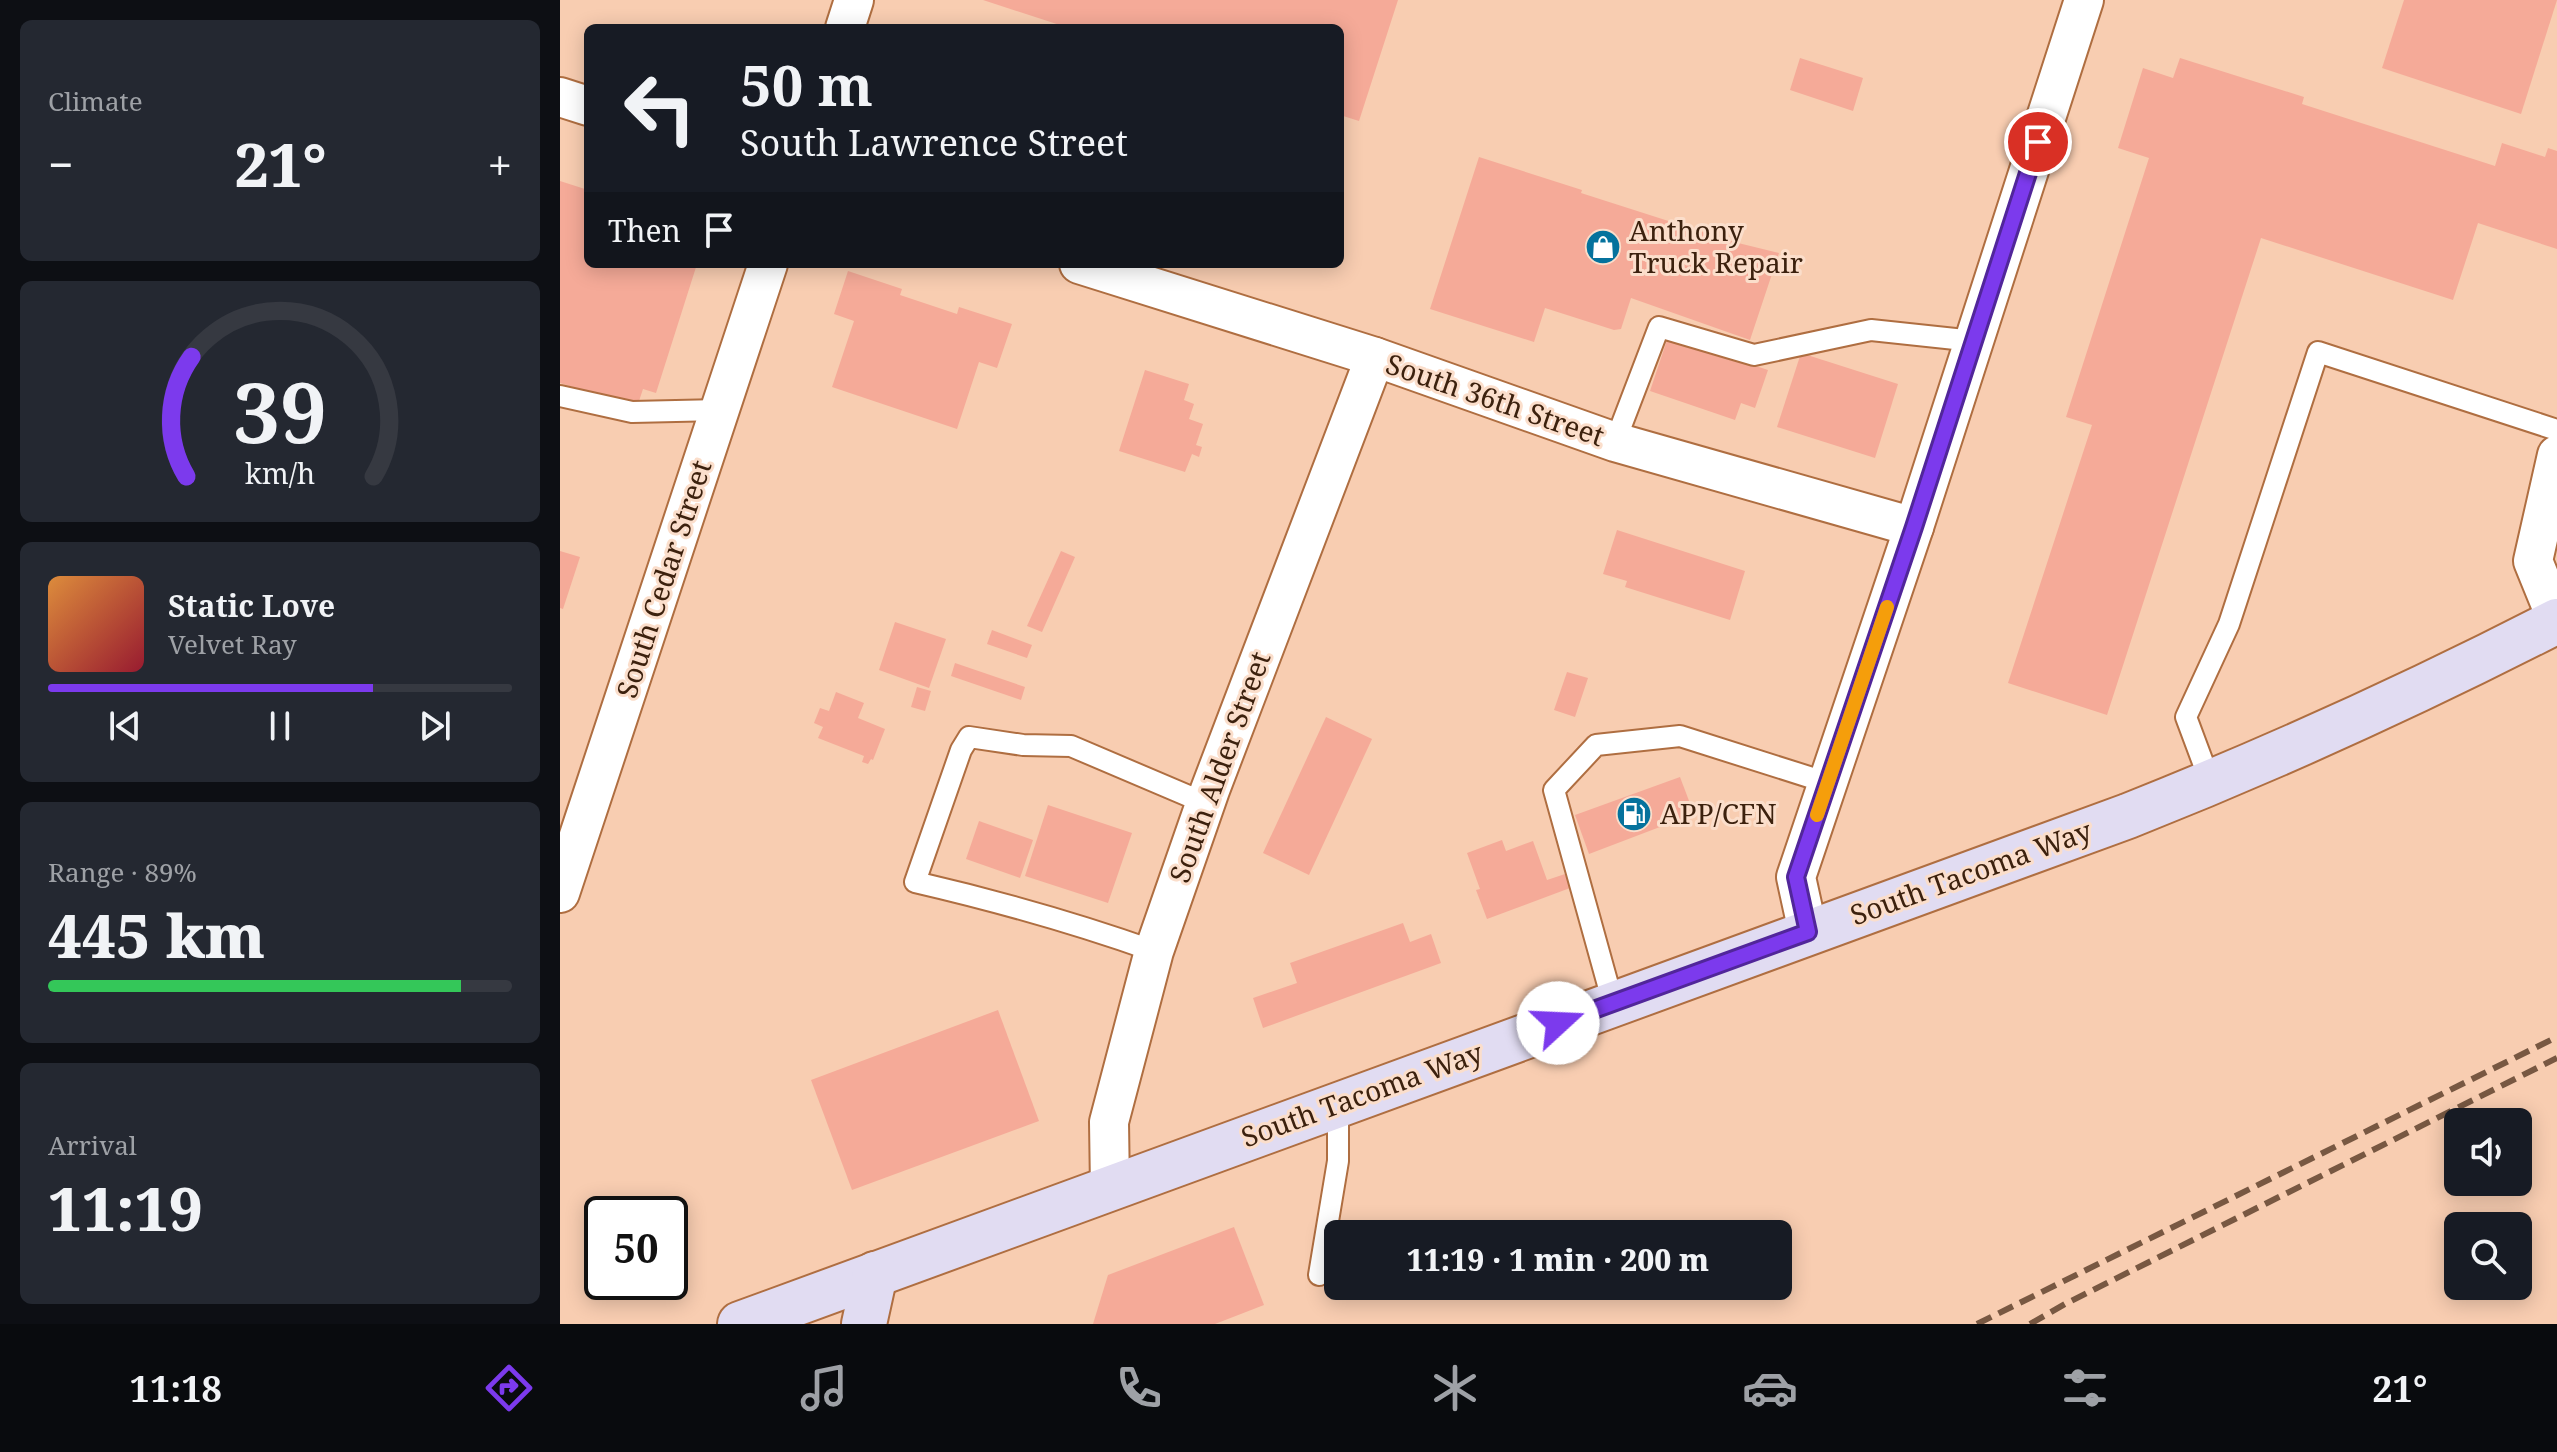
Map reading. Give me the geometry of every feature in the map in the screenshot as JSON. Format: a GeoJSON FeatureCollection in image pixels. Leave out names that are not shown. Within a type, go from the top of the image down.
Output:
{"type":"FeatureCollection","features":[{"type":"Feature","properties":{"kind":"main road","name":"South Tacoma Way"},"geometry":{"type":"LineString","coordinates":[[740,1324],[2211,784],[2366,715],[2557,620]]}},
{"type":"Feature","properties":{"kind":"main road"},"geometry":{"type":"LineString","coordinates":[[864,1324],[875,1274]]}},
{"type":"Feature","properties":{"kind":"street"},"geometry":{"type":"LineString","coordinates":[[846,24],[854,0]]}},
{"type":"Feature","properties":{"kind":"street"},"geometry":{"type":"LineString","coordinates":[[1808,932],[1796,877],[1914,527],[2084,0]]}},
{"type":"Feature","properties":{"kind":"street"},"geometry":{"type":"LineString","coordinates":[[560,97],[584,105]]}},
{"type":"Feature","properties":{"kind":"street","name":"South Cedar Street"},"geometry":{"type":"LineString","coordinates":[[560,893],[767,268]]}},
{"type":"Feature","properties":{"kind":"street","name":"South 36th Street"},"geometry":{"type":"LineString","coordinates":[[1092,268],[1375,357],[1615,442],[1914,527]]}},
{"type":"Feature","properties":{"kind":"street","name":"South Alder Street"},"geometry":{"type":"LineString","coordinates":[[1110,1188],[1109,1122],[1154,951],[1205,803],[1375,357]]}},
{"type":"Feature","properties":{"kind":"street"},"geometry":{"type":"LineString","coordinates":[[2557,455],[2533,561],[2557,620]]}},
{"type":"Feature","properties":{"kind":"lane"},"geometry":{"type":"LineString","coordinates":[[1615,442],[1659,327],[1754,355],[1871,330],[1974,341]]}},
{"type":"Feature","properties":{"kind":"lane"},"geometry":{"type":"LineString","coordinates":[[2211,784],[2186,717],[2229,624],[2318,352],[2557,430]]}},
{"type":"Feature","properties":{"kind":"lane"},"geometry":{"type":"LineString","coordinates":[[560,396],[632,412],[720,410]]}},
{"type":"Feature","properties":{"kind":"lane"},"geometry":{"type":"LineString","coordinates":[[1613,1003],[1554,790],[1596,745],[1680,736],[1828,783]]}},
{"type":"Feature","properties":{"kind":"lane"},"geometry":{"type":"LineString","coordinates":[[1154,951],[1075,922],[915,882],[961,750],[969,737],[1071,746],[1205,803]]}},
{"type":"Feature","properties":{"kind":"lane"},"geometry":{"type":"LineString","coordinates":[[1319,1275],[1338,1161],[1338,1104]]}},
{"type":"Feature","properties":{"kind":"building"},"geometry":{"type":"Polygon","coordinates":[[[983,0],[1398,0],[1359,121],[1344,116],[1344,24],[1057,24],[983,0]]]}},
{"type":"Feature","properties":{"kind":"building"},"geometry":{"type":"Polygon","coordinates":[[[2404,0],[2557,0],[2521,114],[2382,68],[2404,0]]]}},
{"type":"Feature","properties":{"kind":"building"},"geometry":{"type":"Polygon","coordinates":[[[1800,58],[1863,78],[1853,111],[1790,90],[1800,58]]]}},
{"type":"Feature","properties":{"kind":"building"},"geometry":{"type":"Polygon","coordinates":[[[2180,58],[2304,97],[2302,104],[2495,166],[2502,143],[2545,157],[2548,148],[2557,151],[2557,249],[2478,223],[2453,300],[2261,238],[2107,715],[2008,683],[2092,425],[2066,417],[2149,158],[2118,148],[2143,68],[2173,78],[2180,58]]]}},
{"type":"Feature","properties":{"kind":"building","name":"Anthony Truck Repair"},"geometry":{"type":"Polygon","coordinates":[[[1479,157],[1734,242],[1779,253],[1750,340],[1631,298],[1621,329],[1614,330],[1545,308],[1534,342],[1430,309],[1479,157]]]}},
{"type":"Feature","properties":{"kind":"building"},"geometry":{"type":"Polygon","coordinates":[[[560,181],[584,189],[584,268],[696,268],[656,393],[643,389],[637,407],[560,383],[560,181]]]}},
{"type":"Feature","properties":{"kind":"building"},"geometry":{"type":"Polygon","coordinates":[[[848,271],[902,289],[900,295],[957,314],[959,307],[1012,324],[997,368],[979,362],[957,429],[832,387],[854,321],[834,314],[848,271]]]}},
{"type":"Feature","properties":{"kind":"building"},"geometry":{"type":"Polygon","coordinates":[[[1668,337],[1768,370],[1755,408],[1741,403],[1735,420],[1650,391],[1668,337]]]}},
{"type":"Feature","properties":{"kind":"building"},"geometry":{"type":"Polygon","coordinates":[[[1801,353],[1898,384],[1875,458],[1777,427],[1801,353]]]}},
{"type":"Feature","properties":{"kind":"building"},"geometry":{"type":"Polygon","coordinates":[[[1145,370],[1189,384],[1184,400],[1194,404],[1189,419],[1203,424],[1196,445],[1202,447],[1199,457],[1192,454],[1185,472],[1119,451],[1145,370]]]}},
{"type":"Feature","properties":{"kind":"building"},"geometry":{"type":"Polygon","coordinates":[[[1617,530],[1745,571],[1730,620],[1625,587],[1627,581],[1603,574],[1617,530]]]}},
{"type":"Feature","properties":{"kind":"building"},"geometry":{"type":"Polygon","coordinates":[[[560,551],[580,557],[563,609],[560,608],[560,551]]]}},
{"type":"Feature","properties":{"kind":"building"},"geometry":{"type":"Polygon","coordinates":[[[1061,551],[1075,557],[1042,632],[1027,626],[1061,551]]]}},
{"type":"Feature","properties":{"kind":"building"},"geometry":{"type":"Polygon","coordinates":[[[895,622],[946,639],[929,688],[879,670],[895,622]]]}},
{"type":"Feature","properties":{"kind":"building"},"geometry":{"type":"Polygon","coordinates":[[[992,630],[1032,645],[1027,658],[987,644],[992,630]]]}},
{"type":"Feature","properties":{"kind":"building"},"geometry":{"type":"Polygon","coordinates":[[[955,663],[1025,687],[1021,700],[951,676],[955,663]]]}},
{"type":"Feature","properties":{"kind":"building"},"geometry":{"type":"Polygon","coordinates":[[[1567,672],[1588,678],[1575,717],[1554,710],[1567,672]]]}},
{"type":"Feature","properties":{"kind":"building"},"geometry":{"type":"Polygon","coordinates":[[[917,687],[931,691],[925,711],[911,707],[917,687]]]}},
{"type":"Feature","properties":{"kind":"building"},"geometry":{"type":"Polygon","coordinates":[[[836,692],[864,703],[858,718],[885,729],[873,760],[868,764],[862,762],[864,756],[818,738],[823,727],[814,723],[820,708],[829,711],[836,692]]]}},
{"type":"Feature","properties":{"kind":"building"},"geometry":{"type":"Polygon","coordinates":[[[1326,717],[1372,739],[1309,875],[1263,853],[1326,717]]]}},
{"type":"Feature","properties":{"kind":"building","name":"APP/CFN"},"geometry":{"type":"Polygon","coordinates":[[[1680,777],[1694,814],[1589,854],[1575,815],[1680,777]]]}},
{"type":"Feature","properties":{"kind":"building"},"geometry":{"type":"Polygon","coordinates":[[[1048,805],[1132,833],[1108,903],[1025,876],[1048,805]]]}},
{"type":"Feature","properties":{"kind":"building"},"geometry":{"type":"Polygon","coordinates":[[[979,821],[1033,840],[1020,878],[966,859],[979,821]]]}},
{"type":"Feature","properties":{"kind":"building"},"geometry":{"type":"Polygon","coordinates":[[[1502,840],[1506,851],[1533,841],[1547,880],[1565,874],[1570,888],[1487,919],[1467,853],[1502,840]]]}},
{"type":"Feature","properties":{"kind":"building"},"geometry":{"type":"Polygon","coordinates":[[[1403,923],[1410,942],[1431,934],[1441,963],[1263,1028],[1253,998],[1297,983],[1290,963],[1403,923]]]}},
{"type":"Feature","properties":{"kind":"building"},"geometry":{"type":"Polygon","coordinates":[[[998,1010],[1039,1121],[852,1190],[811,1080],[998,1010]]]}},
{"type":"Feature","properties":{"kind":"building"},"geometry":{"type":"Polygon","coordinates":[[[1234,1227],[1264,1305],[1215,1324],[1093,1324],[1108,1275],[1234,1227]]]}},
{"type":"Feature","properties":{"kind":"railway"},"geometry":{"type":"LineString","coordinates":[[1977,1324],[2557,1037]]}},
{"type":"Feature","properties":{"kind":"railway"},"geometry":{"type":"LineString","coordinates":[[2030,1324],[2557,1058]]}},
{"type":"Feature","properties":{"kind":"slow traffic"},"geometry":{"type":"LineString","coordinates":[[1817,815],[1887,607]]}},
{"type":"Feature","properties":{"kind":"place","name":"Anthony Truck Repair"},"geometry":{"type":"Point","coordinates":[1603,247]}},
{"type":"Feature","properties":{"kind":"place","name":"APP/CFN"},"geometry":{"type":"Point","coordinates":[1634,814]}},
{"type":"Feature","properties":{"kind":"route"},"geometry":{"type":"LineString","coordinates":[[1558,1023],[1808,932],[1796,877],[1914,527],[2038,142]]}}]}
